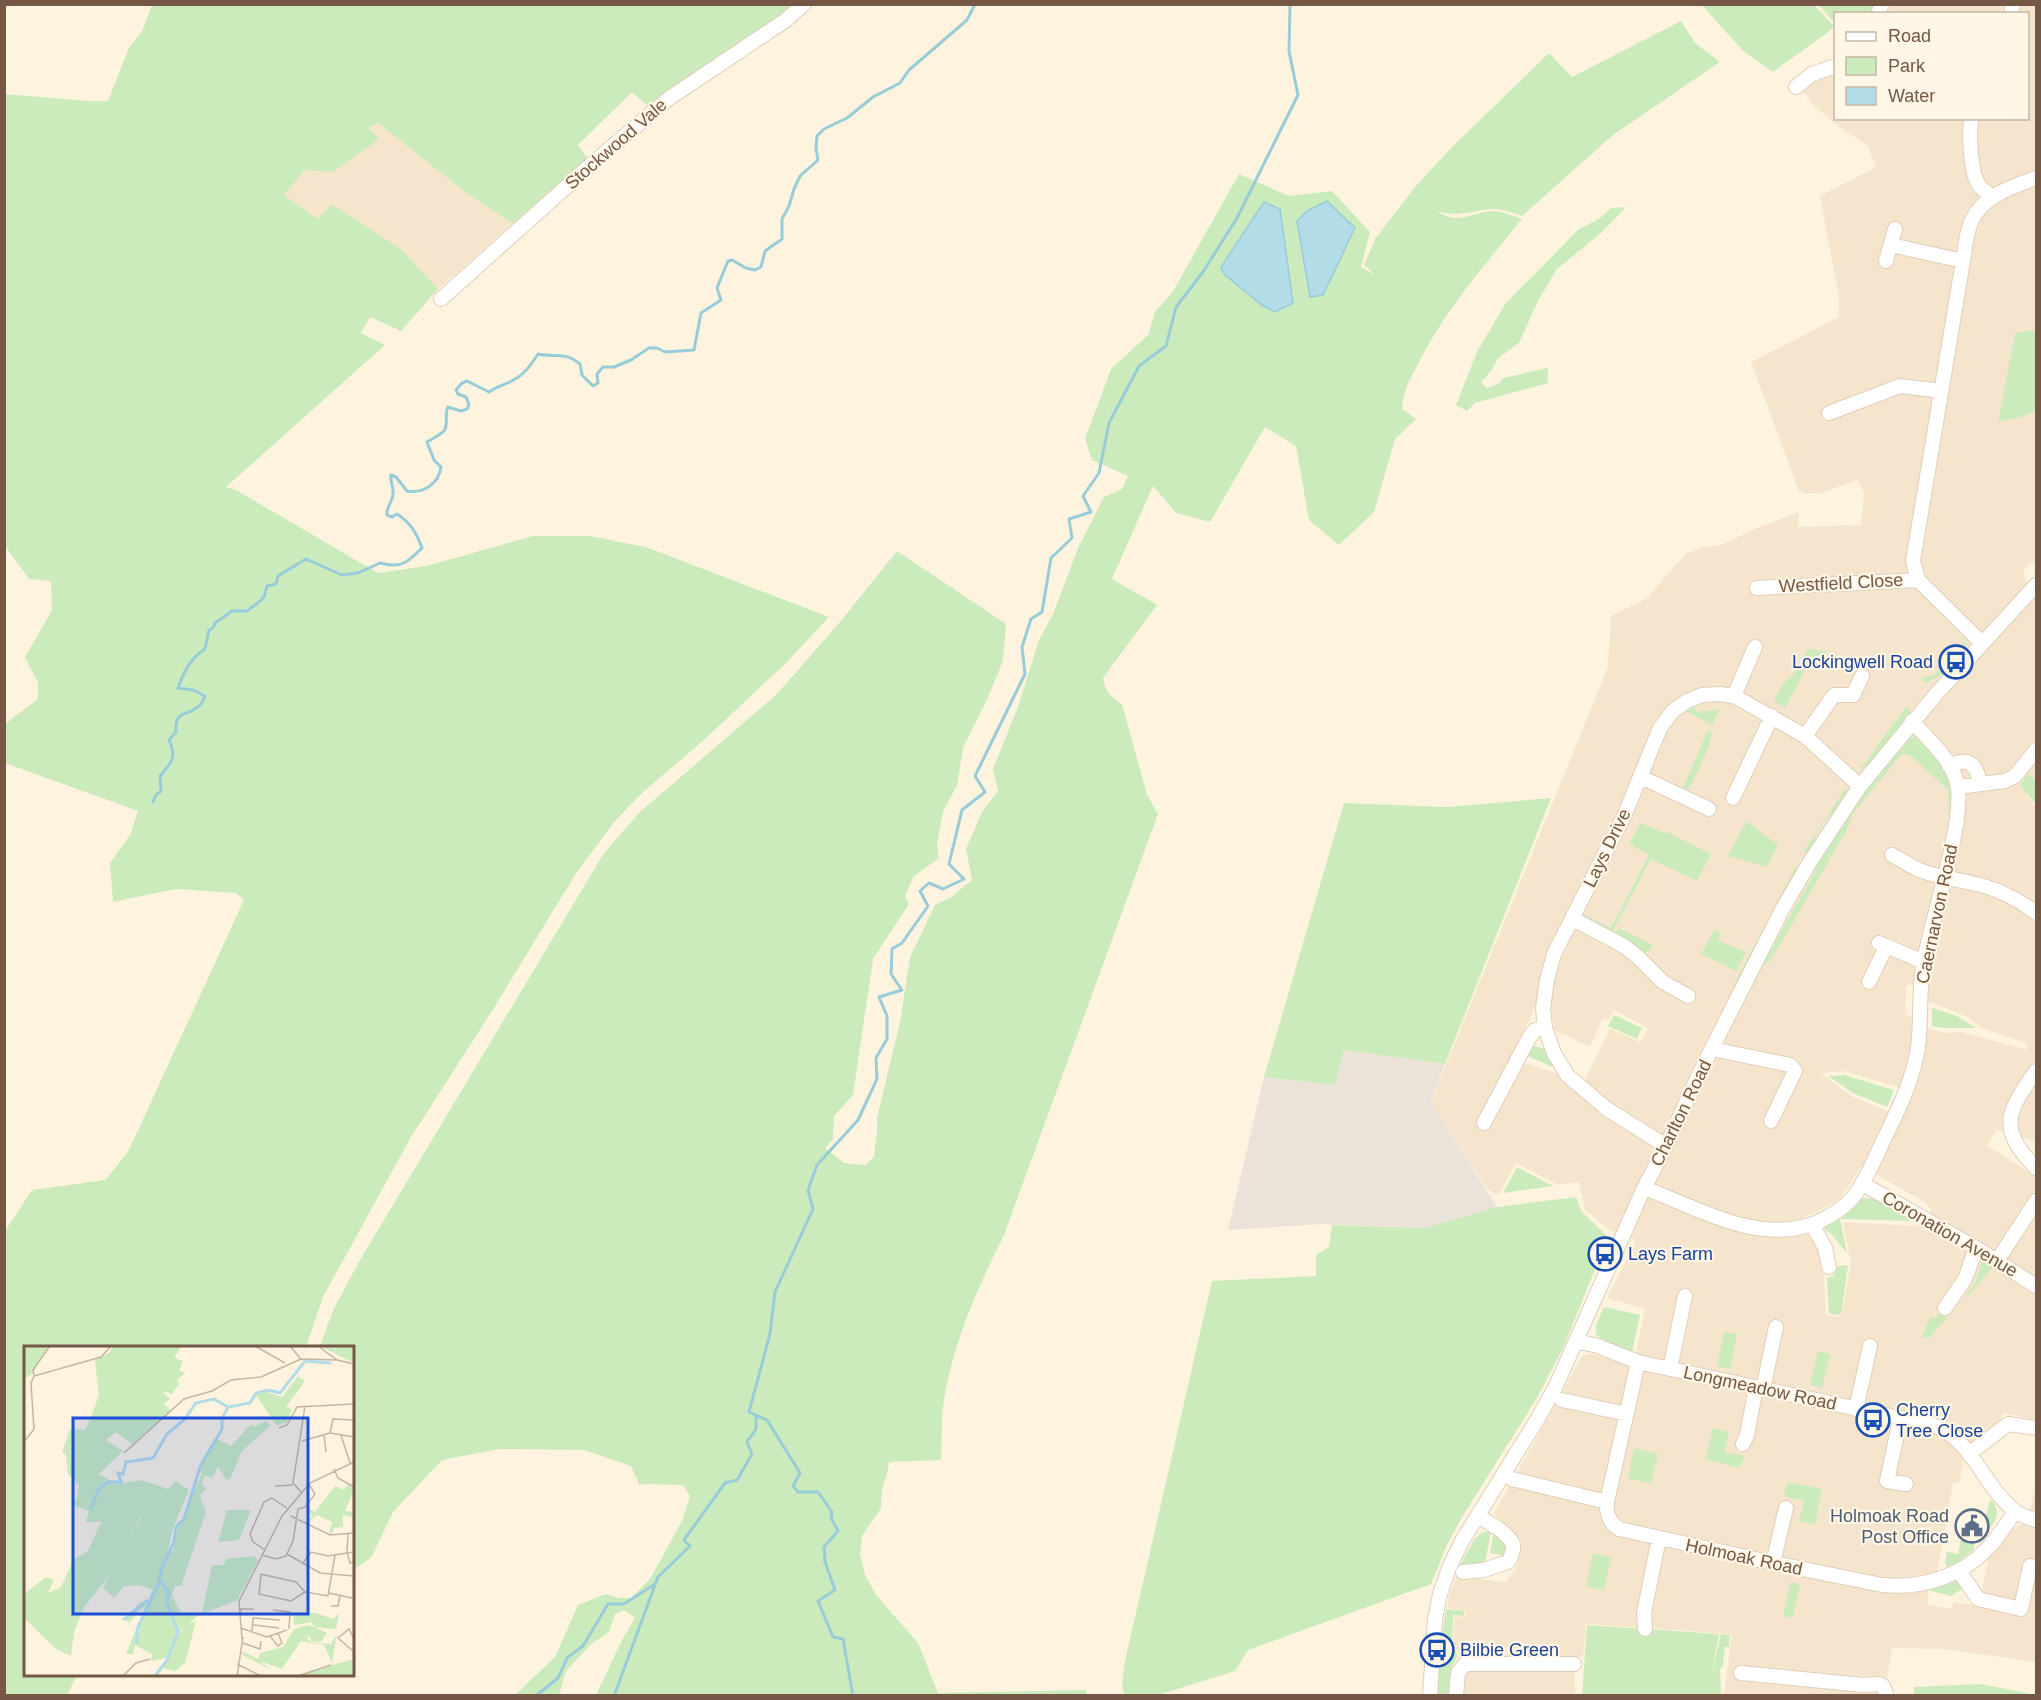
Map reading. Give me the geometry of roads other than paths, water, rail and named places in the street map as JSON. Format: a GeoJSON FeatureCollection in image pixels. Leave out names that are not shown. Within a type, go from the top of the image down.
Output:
{"type":"FeatureCollection","features":[{"type":"Feature","properties":{"kind":"street","name":"Stockwood Vale"},"geometry":{"type":"LineString","coordinates":[[441,299],[668,99],[786,20],[804,4]]}},
{"type":"Feature","properties":{"kind":"street"},"geometry":{"type":"LineString","coordinates":[[1796,87],[1812,74],[1834,67]]}},
{"type":"Feature","properties":{"kind":"street"},"geometry":{"type":"LineString","coordinates":[[1972,120],[1970,130],[1975,176],[1978,184],[1992,197]]}},
{"type":"Feature","properties":{"kind":"street"},"geometry":{"type":"LineString","coordinates":[[1982,643],[1918,580],[1913,561],[1971,222],[1982,206],[1992,197],[2037,178]]}},
{"type":"Feature","properties":{"kind":"street"},"geometry":{"type":"LineString","coordinates":[[1886,261],[1895,229]]}},
{"type":"Feature","properties":{"kind":"street"},"geometry":{"type":"LineString","coordinates":[[1891,245],[1963,261]]}},
{"type":"Feature","properties":{"kind":"street"},"geometry":{"type":"LineString","coordinates":[[1829,413],[1900,386],[1941,391]]}},
{"type":"Feature","properties":{"kind":"street","name":"Westfield Close"},"geometry":{"type":"LineString","coordinates":[[1762,587],[1918,580]]}},
{"type":"Feature","properties":{"kind":"street","name":"Charlton Road"},"geometry":{"type":"LineString","coordinates":[[1430,1695],[1435,1619],[1440,1594],[1453,1559],[1555,1388],[1644,1188],[1787,901],[1814,855],[1860,786],[1912,721],[2037,585]]}},
{"type":"Feature","properties":{"kind":"street"},"geometry":{"type":"LineString","coordinates":[[1734,696],[1755,647]]}},
{"type":"Feature","properties":{"kind":"street"},"geometry":{"type":"LineString","coordinates":[[1805,736],[1834,695],[1853,695],[1862,676]]}},
{"type":"Feature","properties":{"kind":"street","name":"Lays Drive"},"geometry":{"type":"LineString","coordinates":[[1666,1146],[1607,1109],[1567,1075],[1554,1053],[1545,1028],[1543,1008],[1546,980],[1554,954],[1625,814],[1660,728],[1673,711],[1687,701],[1702,695],[1734,696],[1805,736],[1860,786]]}},
{"type":"Feature","properties":{"kind":"street"},"geometry":{"type":"LineString","coordinates":[[1733,798],[1772,716]]}},
{"type":"Feature","properties":{"kind":"street"},"geometry":{"type":"LineString","coordinates":[[1912,721],[1934,743],[1949,766],[1958,787],[2005,781],[2015,776],[2037,750]]}},
{"type":"Feature","properties":{"kind":"street"},"geometry":{"type":"LineString","coordinates":[[1949,766],[1961,761],[1970,763],[1975,767],[1980,784]]}},
{"type":"Feature","properties":{"kind":"street"},"geometry":{"type":"LineString","coordinates":[[1641,777],[1693,797],[1709,809]]}},
{"type":"Feature","properties":{"kind":"street","name":"Caernarvon Road"},"geometry":{"type":"LineString","coordinates":[[1644,1188],[1711,1217],[1765,1229],[1785,1229],[1812,1224],[1844,1206],[1853,1197],[1863,1184],[1906,1093],[1913,1070],[1919,1036],[1920,984],[1945,878],[1956,820],[1958,787]]}},
{"type":"Feature","properties":{"kind":"street"},"geometry":{"type":"LineString","coordinates":[[1892,855],[1921,871],[2000,892],[2037,914]]}},
{"type":"Feature","properties":{"kind":"street"},"geometry":{"type":"LineString","coordinates":[[1573,919],[1624,946],[1663,982],[1688,996]]}},
{"type":"Feature","properties":{"kind":"street"},"geometry":{"type":"LineString","coordinates":[[1869,982],[1883,945],[1924,962]]}},
{"type":"Feature","properties":{"kind":"street"},"geometry":{"type":"LineString","coordinates":[[1484,1124],[1529,1038],[1535,1030],[1545,1028]]}},
{"type":"Feature","properties":{"kind":"street"},"geometry":{"type":"LineString","coordinates":[[1712,1049],[1790,1065],[1795,1071],[1771,1121]]}},
{"type":"Feature","properties":{"kind":"street"},"geometry":{"type":"LineString","coordinates":[[2037,1071],[2020,1093],[2012,1113],[2010,1128],[2013,1139],[2037,1168]]}},
{"type":"Feature","properties":{"kind":"street","name":"Coronation Avenue"},"geometry":{"type":"LineString","coordinates":[[1863,1184],[1976,1248],[2037,1286]]}},
{"type":"Feature","properties":{"kind":"street"},"geometry":{"type":"LineString","coordinates":[[1997,1261],[2037,1201]]}},
{"type":"Feature","properties":{"kind":"street"},"geometry":{"type":"LineString","coordinates":[[1812,1224],[1825,1248],[1829,1267]]}},
{"type":"Feature","properties":{"kind":"street"},"geometry":{"type":"LineString","coordinates":[[1945,1308],[1965,1279],[1976,1248]]}},
{"type":"Feature","properties":{"kind":"street"},"geometry":{"type":"LineString","coordinates":[[1670,1369],[1684,1296]]}},
{"type":"Feature","properties":{"kind":"street"},"geometry":{"type":"LineString","coordinates":[[1743,1444],[1776,1327]]}},
{"type":"Feature","properties":{"kind":"street","name":"Longmeadow Road"},"geometry":{"type":"LineString","coordinates":[[1576,1341],[1598,1346],[1638,1362],[1944,1429],[1970,1454],[2015,1512]]}},
{"type":"Feature","properties":{"kind":"street"},"geometry":{"type":"LineString","coordinates":[[1856,1409],[1870,1346]]}},
{"type":"Feature","properties":{"kind":"street"},"geometry":{"type":"LineString","coordinates":[[1512,1479],[1607,1502],[1638,1362]]}},
{"type":"Feature","properties":{"kind":"street"},"geometry":{"type":"LineString","coordinates":[[1562,1400],[1627,1414]]}},
{"type":"Feature","properties":{"kind":"street"},"geometry":{"type":"LineString","coordinates":[[1900,1419],[1887,1481],[1906,1484]]}},
{"type":"Feature","properties":{"kind":"street"},"geometry":{"type":"LineString","coordinates":[[1970,1454],[2008,1424],[2037,1428]]}},
{"type":"Feature","properties":{"kind":"street","name":"Holmoak Road"},"geometry":{"type":"LineString","coordinates":[[1607,1502],[1609,1518],[1619,1529],[1882,1586],[1899,1587],[1945,1578],[1959,1571],[1989,1548],[2015,1512]]}},
{"type":"Feature","properties":{"kind":"street"},"geometry":{"type":"LineString","coordinates":[[1773,1563],[1786,1508]]}},
{"type":"Feature","properties":{"kind":"street"},"geometry":{"type":"LineString","coordinates":[[2015,1512],[2037,1520]]}},
{"type":"Feature","properties":{"kind":"street"},"geometry":{"type":"LineString","coordinates":[[1462,1572],[1484,1570],[1508,1562],[1512,1555],[1514,1545],[1511,1538],[1478,1516]]}},
{"type":"Feature","properties":{"kind":"street"},"geometry":{"type":"LineString","coordinates":[[1645,1629],[1644,1613],[1659,1538]]}},
{"type":"Feature","properties":{"kind":"street"},"geometry":{"type":"LineString","coordinates":[[1959,1571],[1978,1599],[2021,1609],[2030,1566]]}},
{"type":"Feature","properties":{"kind":"street"},"geometry":{"type":"LineString","coordinates":[[1456,1695],[1458,1673],[1465,1664],[1574,1664]]}},
{"type":"Feature","properties":{"kind":"street"},"geometry":{"type":"LineString","coordinates":[[1741,1672],[1863,1685],[1879,1684],[1884,1686],[1887,1695]]}},
{"type":"Feature","properties":{"kind":"street"},"geometry":{"type":"LineString","coordinates":[[1818,1695],[1819,1681]]}},
{"type":"Feature","properties":{"kind":"water"},"geometry":{"type":"Polygon","coordinates":[[[1327,201],[1355,228],[1323,295],[1310,297],[1297,221],[1307,211],[1327,201]]]}},
{"type":"Feature","properties":{"kind":"water"},"geometry":{"type":"Polygon","coordinates":[[[1264,202],[1280,209],[1293,303],[1275,312],[1263,306],[1224,274],[1221,267],[1264,202]]]}},
{"type":"Feature","properties":{"kind":"waterway"},"geometry":{"type":"LineString","coordinates":[[153,802],[161,791],[160,776],[172,760],[173,751],[169,740],[176,732],[178,719],[196,709],[205,697],[193,690],[178,688],[188,666],[205,649],[209,630],[215,623],[232,611],[247,611],[264,597],[267,586],[276,584],[278,576],[306,559],[342,575],[358,573],[380,563],[399,565],[422,548],[416,533],[406,521],[397,514],[392,517],[387,515],[393,495],[391,475],[396,477],[407,491],[419,491],[434,482],[441,467],[434,460],[427,442],[444,431],[448,407],[461,411],[467,409],[469,405],[466,397],[458,394],[456,390],[462,383],[467,381],[489,392],[519,377],[538,354],[564,356],[574,360],[580,364],[582,375],[593,386],[598,383],[597,374],[603,367],[614,367],[631,360],[649,348],[657,348],[665,352],[694,350],[701,313],[721,300],[717,288],[728,261],[732,260],[755,270],[761,267],[765,251],[782,239],[782,219],[794,189],[800,176],[818,160],[817,136],[824,129],[847,118],[873,97],[900,83],[909,70],[967,20],[975,4]]}},
{"type":"Feature","properties":{"kind":"waterway"},"geometry":{"type":"LineString","coordinates":[[853,1696],[843,1639],[833,1637],[818,1601],[835,1590],[825,1562],[824,1547],[838,1531],[831,1518],[832,1512],[818,1492],[798,1492],[793,1486],[800,1473],[767,1420],[749,1412],[770,1334],[775,1292],[813,1209],[808,1190],[817,1165],[858,1120],[877,1079],[876,1058],[887,1039],[887,1016],[879,997],[902,990],[891,974],[892,949],[902,943],[928,906],[920,891],[929,883],[943,889],[964,879],[949,864],[962,810],[985,792],[975,776],[1025,674],[1022,647],[1031,619],[1042,612],[1051,558],[1072,538],[1069,519],[1091,512],[1083,496],[1099,473],[1109,423],[1139,366],[1166,346],[1176,307],[1203,272],[1237,218],[1298,95],[1289,51],[1290,4]]}},
{"type":"Feature","properties":{"kind":"waterway"},"geometry":{"type":"LineString","coordinates":[[614,1696],[658,1577],[690,1546],[684,1540],[725,1483],[737,1480],[752,1454],[747,1442],[756,1429],[756,1415]]}},
{"type":"Feature","properties":{"kind":"waterway"},"geometry":{"type":"LineString","coordinates":[[536,1696],[558,1678],[567,1658],[583,1646],[608,1604],[624,1604],[655,1584]]}},
{"type":"Feature","properties":{"kind":"place","name":"Lockingwell Road"},"geometry":{"type":"Point","coordinates":[1956,662]}},
{"type":"Feature","properties":{"kind":"place","name":"Lays Farm"},"geometry":{"type":"Point","coordinates":[1605,1254]}},
{"type":"Feature","properties":{"kind":"place","name":"Cherry Tree Close"},"geometry":{"type":"Point","coordinates":[1873,1420]}},
{"type":"Feature","properties":{"kind":"place","name":"Holmoak Road Post Office"},"geometry":{"type":"Point","coordinates":[1972,1526]}},
{"type":"Feature","properties":{"kind":"place","name":"Bilbie Green"},"geometry":{"type":"Point","coordinates":[1437,1650]}}]}
